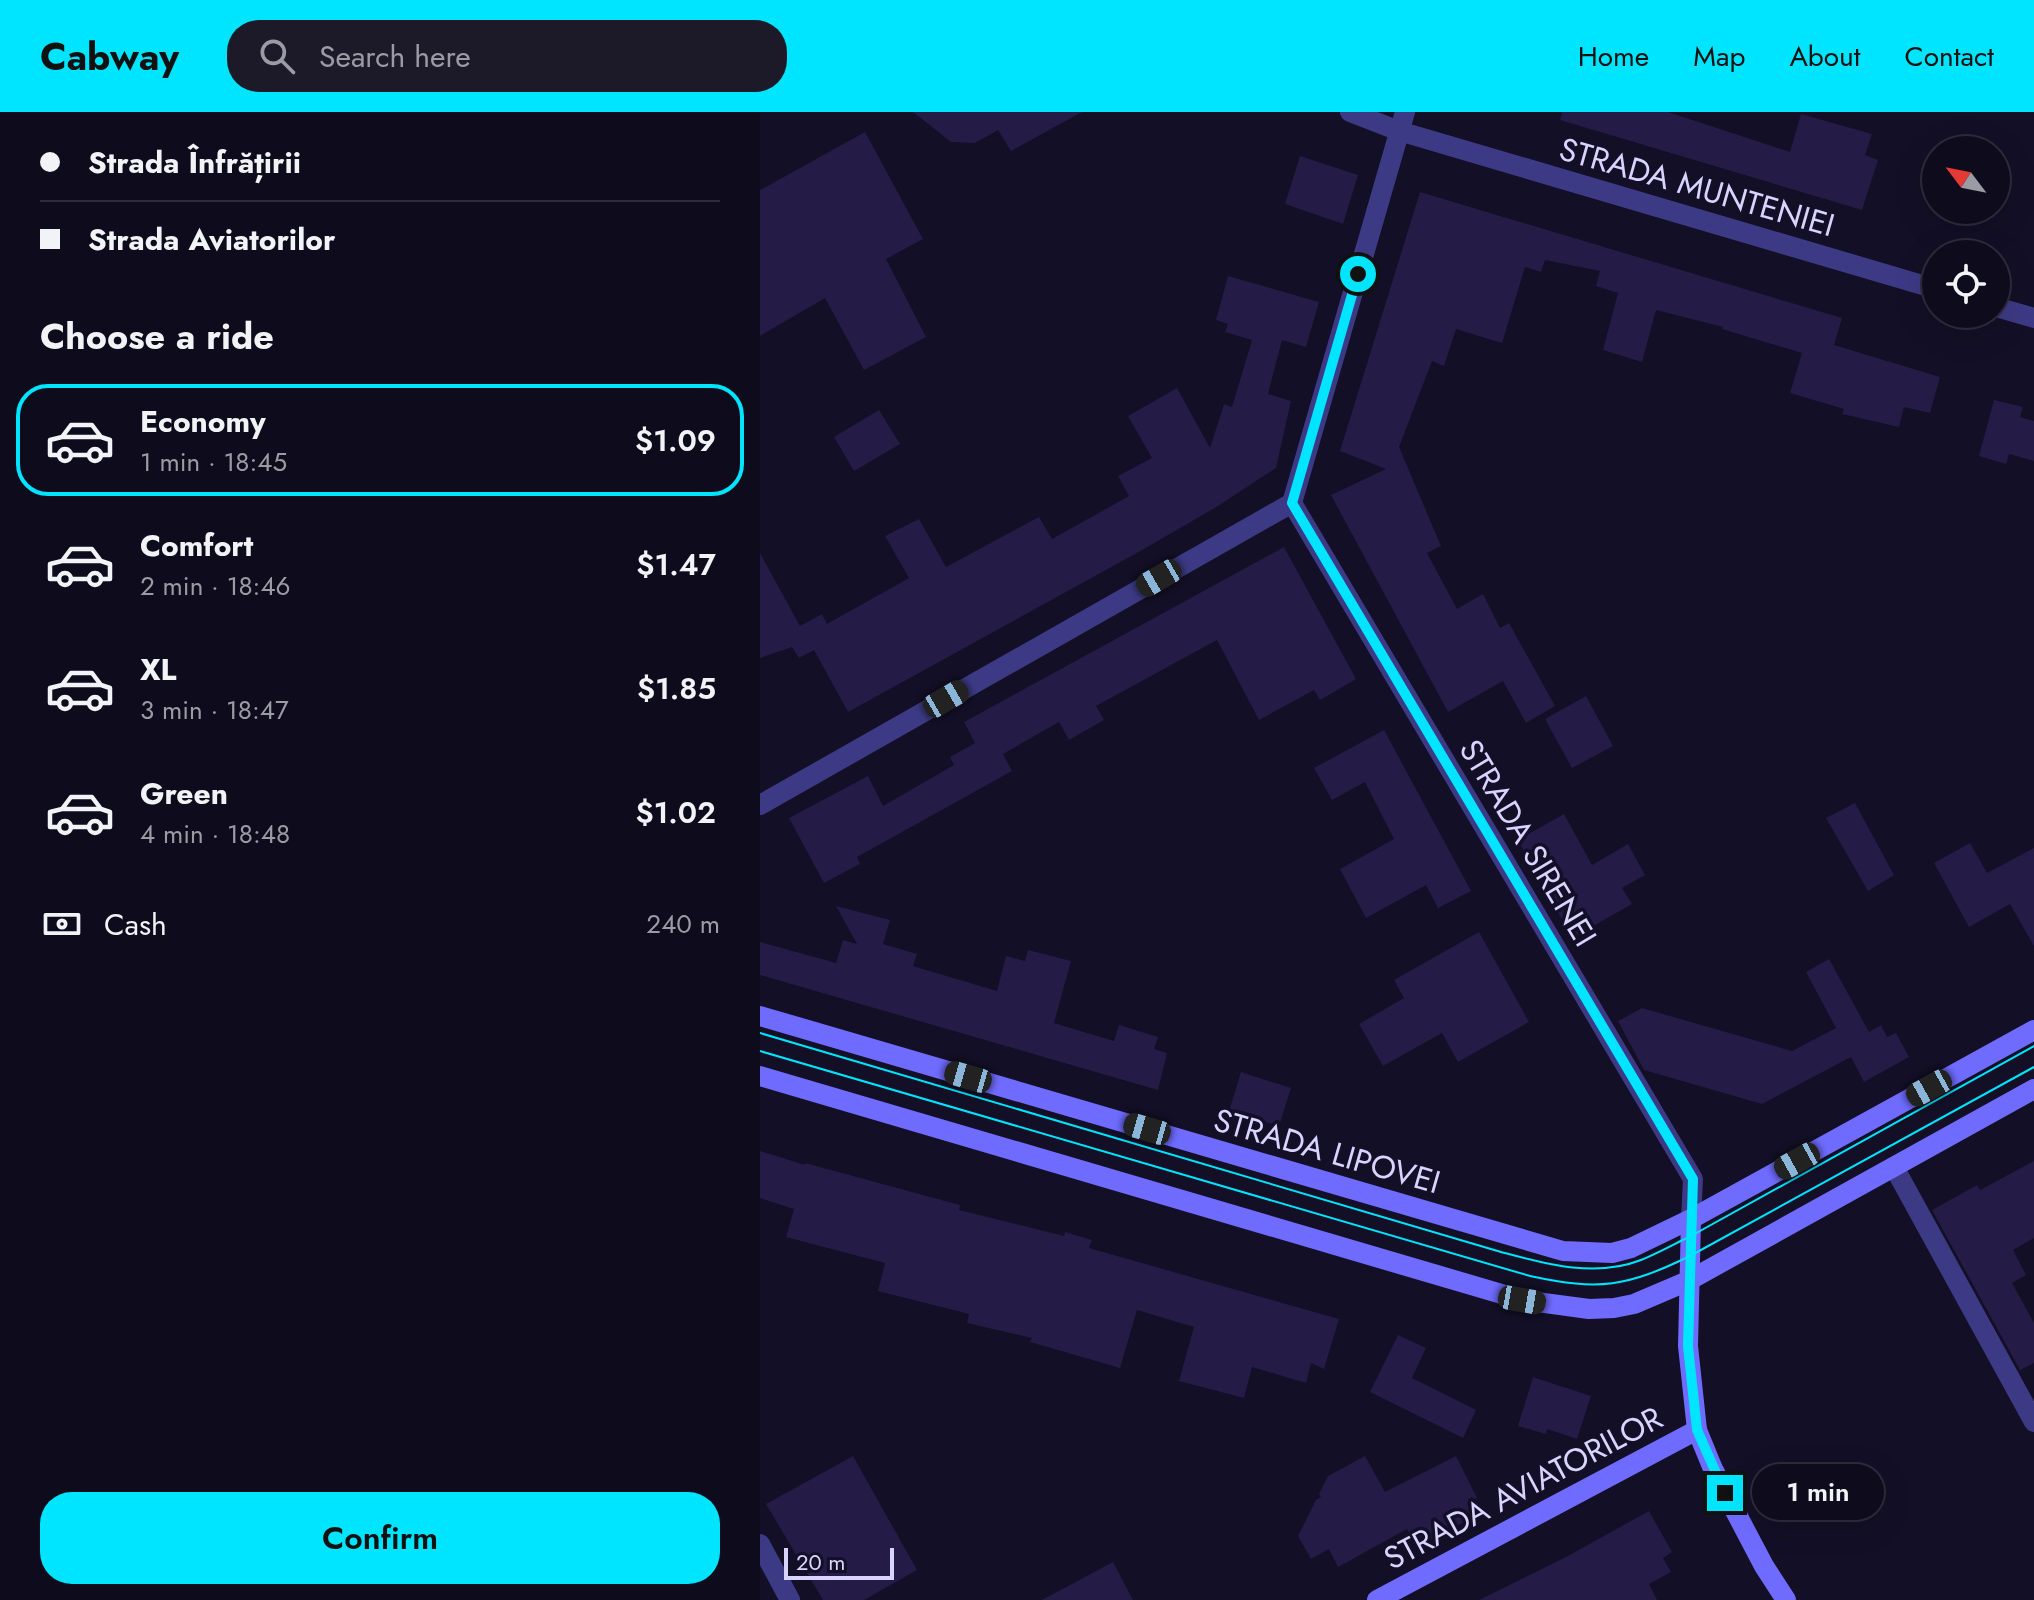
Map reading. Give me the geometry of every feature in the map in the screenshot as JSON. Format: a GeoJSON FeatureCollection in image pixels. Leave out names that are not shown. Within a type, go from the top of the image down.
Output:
{"type":"FeatureCollection","features":[{"type":"Feature","properties":{"kind":"street","name":"STRADA MUNTENIEI"},"geometry":{"type":"LineString","coordinates":[[1350,112],[1402,122],[1922,285]]}},
{"type":"Feature","properties":{"kind":"street"},"geometry":{"type":"LineString","coordinates":[[760,805],[1292,503],[1402,122]]}},
{"type":"Feature","properties":{"kind":"street"},"geometry":{"type":"LineString","coordinates":[[2010,311],[2034,318]]}},
{"type":"Feature","properties":{"kind":"street","name":"STRADA SIRENEI"},"geometry":{"type":"LineString","coordinates":[[1292,503],[1693,1179],[1691,1219]]}},
{"type":"Feature","properties":{"kind":"street","name":"STRADA LIPOVEI"},"geometry":{"type":"LineString","coordinates":[[760,1016],[1563,1251],[1612,1253],[1631,1248],[1691,1219]]}},
{"type":"Feature","properties":{"kind":"street"},"geometry":{"type":"LineString","coordinates":[[1691,1219],[2034,1030]]}},
{"type":"Feature","properties":{"kind":"street"},"geometry":{"type":"LineString","coordinates":[[760,1076],[1522,1300],[1589,1309],[1634,1304],[1688,1281],[2034,1089]]}},
{"type":"Feature","properties":{"kind":"street"},"geometry":{"type":"LineString","coordinates":[[1894,1167],[2034,1422]]}},
{"type":"Feature","properties":{"kind":"street","name":"STRADA AVIATORILOR"},"geometry":{"type":"LineString","coordinates":[[1691,1219],[1688,1346],[1697,1430],[1720,1483],[1764,1566],[1786,1600]]}},
{"type":"Feature","properties":{"kind":"street","name":"STRADA AVIATORILOR"},"geometry":{"type":"LineString","coordinates":[[1377,1600],[1697,1430]]}},
{"type":"Feature","properties":{"kind":"street"},"geometry":{"type":"LineString","coordinates":[[760,1544],[790,1600]]}},
{"type":"Feature","properties":{"kind":"building"},"geometry":{"type":"Polygon","coordinates":[[[913,112],[1082,112],[1011,151],[998,130],[975,143],[951,142],[913,112]]]}},
{"type":"Feature","properties":{"kind":"building"},"geometry":{"type":"Polygon","coordinates":[[[1562,112],[1668,112],[1790,152],[1801,114],[1872,134],[1865,155],[1878,160],[1862,210],[1560,120],[1562,112]]]}},
{"type":"Feature","properties":{"kind":"building"},"geometry":{"type":"Polygon","coordinates":[[[865,132],[923,239],[886,259],[926,337],[864,370],[825,298],[760,336],[760,190],[865,132]]]}},
{"type":"Feature","properties":{"kind":"building"},"geometry":{"type":"Polygon","coordinates":[[[1300,156],[1358,175],[1343,224],[1285,204],[1300,156]]]}},
{"type":"Feature","properties":{"kind":"building"},"geometry":{"type":"Polygon","coordinates":[[[1420,192],[1842,318],[1834,345],[1940,377],[1930,413],[1904,407],[1899,427],[1842,414],[1844,409],[1790,393],[1802,353],[1723,327],[1656,310],[1642,362],[1603,350],[1618,293],[1596,286],[1600,271],[1545,260],[1541,272],[1525,267],[1502,343],[1456,329],[1444,366],[1432,361],[1399,447],[1441,546],[1427,553],[1457,609],[1483,594],[1500,628],[1509,623],[1555,706],[1526,723],[1503,681],[1448,712],[1331,495],[1386,469],[1340,451],[1420,192]]]}},
{"type":"Feature","properties":{"kind":"building"},"geometry":{"type":"Polygon","coordinates":[[[1228,276],[1319,302],[1306,347],[1282,340],[1268,394],[1291,401],[1276,468],[1144,549],[848,712],[814,650],[799,658],[792,647],[760,658],[760,553],[800,626],[822,614],[827,624],[909,578],[885,536],[919,519],[946,567],[1039,517],[1052,539],[1129,496],[1118,476],[1152,458],[1128,416],[1177,388],[1210,448],[1224,404],[1232,407],[1252,340],[1225,332],[1228,324],[1216,320],[1228,276]]]}},
{"type":"Feature","properties":{"kind":"building"},"geometry":{"type":"Polygon","coordinates":[[[1994,400],[2023,407],[2020,417],[2034,421],[2034,461],[2009,454],[2006,464],[1979,456],[1994,400]]]}},
{"type":"Feature","properties":{"kind":"building"},"geometry":{"type":"Polygon","coordinates":[[[879,410],[900,444],[854,471],[834,437],[879,410]]]}},
{"type":"Feature","properties":{"kind":"building"},"geometry":{"type":"Polygon","coordinates":[[[1284,547],[1356,679],[1320,700],[1314,690],[1259,720],[1217,640],[1096,706],[1104,720],[1069,740],[1059,722],[1003,754],[1012,771],[857,857],[860,864],[824,883],[789,818],[868,776],[883,806],[954,765],[950,757],[975,743],[964,722],[1284,547]]]}},
{"type":"Feature","properties":{"kind":"building"},"geometry":{"type":"Polygon","coordinates":[[[1586,696],[1613,746],[1572,768],[1545,719],[1586,696]]]}},
{"type":"Feature","properties":{"kind":"building"},"geometry":{"type":"Polygon","coordinates":[[[1384,730],[1471,891],[1438,908],[1426,885],[1366,918],[1340,869],[1394,839],[1365,782],[1332,800],[1314,768],[1384,730]]]}},
{"type":"Feature","properties":{"kind":"building"},"geometry":{"type":"Polygon","coordinates":[[[1855,803],[1894,875],[1868,891],[1826,818],[1855,803]]]}},
{"type":"Feature","properties":{"kind":"building"},"geometry":{"type":"Polygon","coordinates":[[[1564,814],[1592,865],[1628,844],[1645,875],[1622,888],[1632,904],[1572,938],[1518,840],[1564,814]]]}},
{"type":"Feature","properties":{"kind":"building"},"geometry":{"type":"Polygon","coordinates":[[[1970,843],[1987,873],[2034,848],[2034,946],[2010,904],[1969,927],[1934,863],[1970,843]]]}},
{"type":"Feature","properties":{"kind":"building"},"geometry":{"type":"Polygon","coordinates":[[[836,906],[890,920],[883,944],[917,954],[913,966],[997,991],[1006,956],[1025,961],[1028,950],[1071,961],[1054,1023],[1114,1041],[1119,1025],[1158,1037],[1154,1049],[1167,1053],[1158,1090],[760,975],[760,942],[836,963],[843,940],[857,944],[836,906]]]}},
{"type":"Feature","properties":{"kind":"building"},"geometry":{"type":"Polygon","coordinates":[[[1479,932],[1529,1022],[1458,1062],[1442,1033],[1383,1066],[1359,1024],[1404,998],[1394,980],[1479,932]]]}},
{"type":"Feature","properties":{"kind":"building"},"geometry":{"type":"Polygon","coordinates":[[[1829,959],[1869,1032],[1881,1025],[1887,1037],[1896,1033],[1909,1057],[1864,1082],[1851,1057],[1762,1104],[1644,1070],[1618,1021],[1642,1008],[1792,1051],[1836,1028],[1806,972],[1829,959]]]}},
{"type":"Feature","properties":{"kind":"building"},"geometry":{"type":"Polygon","coordinates":[[[1241,1072],[1291,1088],[1279,1126],[1229,1111],[1241,1072]]]}},
{"type":"Feature","properties":{"kind":"building"},"geometry":{"type":"Polygon","coordinates":[[[760,1151],[960,1205],[959,1210],[1064,1236],[1065,1232],[1092,1240],[1089,1248],[1339,1319],[1324,1369],[1311,1363],[1306,1383],[1252,1367],[1244,1398],[1179,1381],[1194,1327],[1137,1310],[1120,1368],[1030,1342],[1032,1338],[967,1323],[969,1314],[878,1291],[885,1263],[786,1237],[794,1209],[760,1198],[760,1151]]]}},
{"type":"Feature","properties":{"kind":"building"},"geometry":{"type":"Polygon","coordinates":[[[2034,1161],[2034,1238],[2013,1250],[2026,1275],[2012,1283],[2034,1323],[2034,1363],[2020,1370],[1932,1210],[1977,1185],[1980,1190],[2034,1161]]]}},
{"type":"Feature","properties":{"kind":"building"},"geometry":{"type":"Polygon","coordinates":[[[1398,1335],[1426,1348],[1412,1378],[1476,1410],[1463,1438],[1370,1392],[1398,1335]]]}},
{"type":"Feature","properties":{"kind":"building"},"geometry":{"type":"Polygon","coordinates":[[[1533,1377],[1591,1396],[1577,1439],[1547,1429],[1546,1434],[1518,1426],[1533,1377]]]}},
{"type":"Feature","properties":{"kind":"building"},"geometry":{"type":"Polygon","coordinates":[[[853,1456],[917,1570],[864,1600],[823,1600],[766,1504],[853,1456]]]}},
{"type":"Feature","properties":{"kind":"building"},"geometry":{"type":"Polygon","coordinates":[[[1365,1456],[1385,1492],[1456,1456],[1477,1498],[1467,1503],[1474,1517],[1416,1547],[1407,1529],[1338,1567],[1329,1549],[1311,1559],[1298,1536],[1316,1500],[1321,1497],[1319,1494],[1328,1476],[1365,1456]]]}},
{"type":"Feature","properties":{"kind":"building"},"geometry":{"type":"Polygon","coordinates":[[[1649,1511],[1672,1552],[1663,1558],[1671,1572],[1649,1584],[1657,1600],[1479,1600],[1566,1557],[1649,1511]]]}},
{"type":"Feature","properties":{"kind":"building"},"geometry":{"type":"Polygon","coordinates":[[[1113,1562],[1133,1600],[1042,1600],[1113,1562]]]}},
{"type":"Feature","properties":{"kind":"tram line"},"geometry":{"type":"LineString","coordinates":[[760,1033],[1501,1252],[1553,1265],[1588,1269],[1641,1260],[1691,1236],[2034,1046]]}},
{"type":"Feature","properties":{"kind":"tram line"},"geometry":{"type":"LineString","coordinates":[[760,1051],[1530,1276],[1576,1284],[1630,1280],[1690,1256],[2034,1067]]}},
{"type":"Feature","properties":{"kind":"route"},"geometry":{"type":"LineString","coordinates":[[1358,274],[1292,503],[1693,1179],[1688,1346],[1697,1430],[1725,1493]]}}]}
